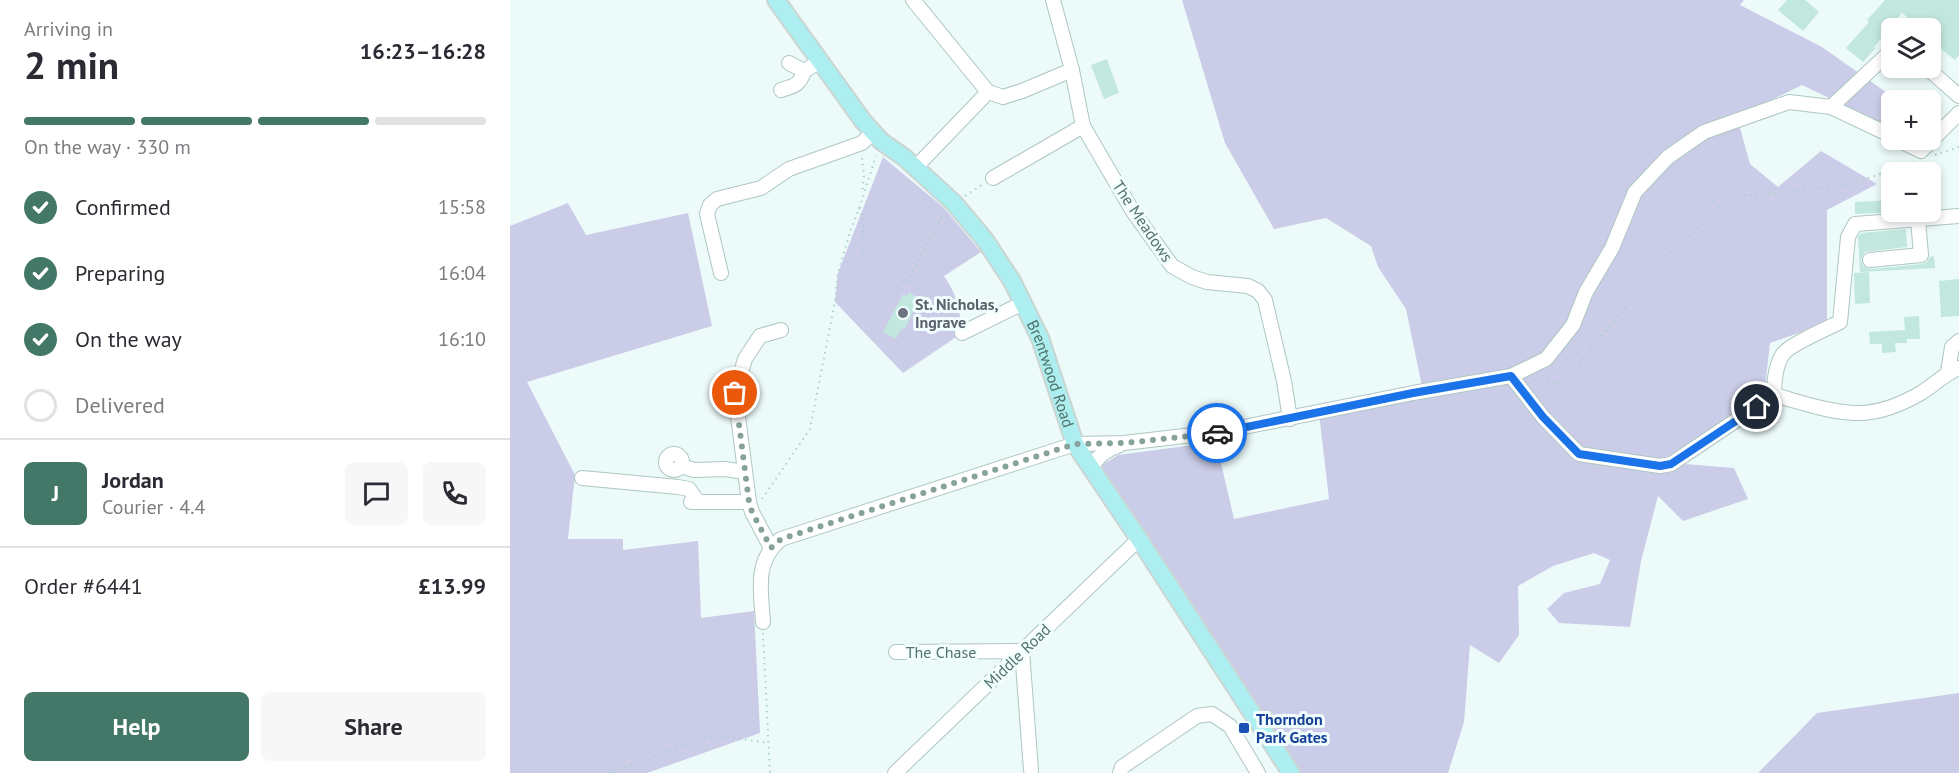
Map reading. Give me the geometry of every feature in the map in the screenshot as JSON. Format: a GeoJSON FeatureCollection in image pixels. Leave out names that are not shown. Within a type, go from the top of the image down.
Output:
{"type":"FeatureCollection","features":[{"type":"Feature","properties":{"kind":"main road","name":"Brentwood Road"},"geometry":{"type":"LineString","coordinates":[[776,0],[862,121],[952,201],[990,248],[1012,281],[1040,338],[1075,444],[1139,538],[1291,773]]}},
{"type":"Feature","properties":{"kind":"street"},"geometry":{"type":"LineString","coordinates":[[913,0],[988,92],[1003,97],[1072,70]]}},
{"type":"Feature","properties":{"kind":"street","name":"The Meadows"},"geometry":{"type":"LineString","coordinates":[[1053,0],[1072,70],[1083,126],[1132,210],[1172,266],[1207,282],[1248,286],[1258,291],[1265,300],[1284,381],[1290,419]]}},
{"type":"Feature","properties":{"kind":"street"},"geometry":{"type":"LineString","coordinates":[[1831,106],[1881,60]]}},
{"type":"Feature","properties":{"kind":"street"},"geometry":{"type":"LineString","coordinates":[[781,90],[793,86],[801,80],[804,71],[819,62]]}},
{"type":"Feature","properties":{"kind":"street"},"geometry":{"type":"LineString","coordinates":[[789,63],[804,71]]}},
{"type":"Feature","properties":{"kind":"street"},"geometry":{"type":"LineString","coordinates":[[1938,78],[1959,96]]}},
{"type":"Feature","properties":{"kind":"street"},"geometry":{"type":"LineString","coordinates":[[915,168],[988,92]]}},
{"type":"Feature","properties":{"kind":"street"},"geometry":{"type":"LineString","coordinates":[[763,622],[760,579],[764,561],[771,548],[781,539],[1075,444],[1125,443],[1219,432],[1511,376],[1546,359],[1573,325],[1586,292],[1612,248],[1635,192],[1668,157],[1704,132],[1789,102],[1831,106],[1881,131]]}},
{"type":"Feature","properties":{"kind":"street"},"geometry":{"type":"LineString","coordinates":[[1941,131],[1959,113]]}},
{"type":"Feature","properties":{"kind":"street"},"geometry":{"type":"LineString","coordinates":[[993,178],[1083,126]]}},
{"type":"Feature","properties":{"kind":"street"},"geometry":{"type":"LineString","coordinates":[[721,273],[707,214],[710,205],[717,199],[761,188],[789,170],[877,136]]}},
{"type":"Feature","properties":{"kind":"street"},"geometry":{"type":"LineString","coordinates":[[1941,217],[1959,216]]}},
{"type":"Feature","properties":{"kind":"street"},"geometry":{"type":"LineString","coordinates":[[1774,395],[1774,380],[1784,352],[1809,336],[1840,321],[1848,237],[1855,224],[1881,222]]}},
{"type":"Feature","properties":{"kind":"street"},"geometry":{"type":"LineString","coordinates":[[1870,260],[1921,255],[1918,222]]}},
{"type":"Feature","properties":{"kind":"street"},"geometry":{"type":"LineString","coordinates":[[962,333],[1023,303]]}},
{"type":"Feature","properties":{"kind":"street"},"geometry":{"type":"LineString","coordinates":[[771,548],[749,502],[735,393],[744,358],[760,336],[781,330]]}},
{"type":"Feature","properties":{"kind":"street"},"geometry":{"type":"LineString","coordinates":[[1511,376],[1543,417],[1579,454],[1660,466],[1671,464],[1774,395],[1815,406],[1856,413],[1886,409],[1920,393],[1954,370],[1952,347],[1959,341]]}},
{"type":"Feature","properties":{"kind":"street"},"geometry":{"type":"LineString","coordinates":[[1091,469],[1095,461],[1108,449],[1125,443]]}},
{"type":"Feature","properties":{"kind":"street"},"geometry":{"type":"LineString","coordinates":[[681,465],[694,471],[725,469],[745,472]]}},
{"type":"Feature","properties":{"kind":"street"},"geometry":{"type":"LineString","coordinates":[[582,478],[678,486],[689,489],[693,502],[749,502]]}},
{"type":"Feature","properties":{"kind":"street","name":"Middle Road"},"geometry":{"type":"LineString","coordinates":[[895,773],[1139,538]]}},
{"type":"Feature","properties":{"kind":"street"},"geometry":{"type":"LineString","coordinates":[[1022,651],[1031,770]]}},
{"type":"Feature","properties":{"kind":"street","name":"The Chase"},"geometry":{"type":"LineString","coordinates":[[896,652],[1022,651]]}},
{"type":"Feature","properties":{"kind":"street"},"geometry":{"type":"LineString","coordinates":[[1119,773],[1122,767],[1197,716],[1212,714],[1230,726],[1258,773]]}},
{"type":"Feature","properties":{"kind":"path"},"geometry":{"type":"LineString","coordinates":[[749,502],[761,501],[810,429],[835,302],[838,273],[859,209],[877,136]]}},
{"type":"Feature","properties":{"kind":"path"},"geometry":{"type":"LineString","coordinates":[[857,145],[863,160],[864,176],[859,209],[864,221],[861,247],[864,257],[870,263],[907,283],[952,201],[993,178]]}},
{"type":"Feature","properties":{"kind":"path"},"geometry":{"type":"LineString","coordinates":[[1928,158],[1959,147]]}},
{"type":"Feature","properties":{"kind":"path"},"geometry":{"type":"LineString","coordinates":[[1511,376],[1563,384],[1665,258],[1732,195],[1758,195],[1845,186],[1918,161]]}},
{"type":"Feature","properties":{"kind":"path"},"geometry":{"type":"LineString","coordinates":[[763,622],[770,773]]}},
{"type":"Feature","properties":{"kind":"path"},"geometry":{"type":"LineString","coordinates":[[608,773],[713,735],[769,743]]}},
{"type":"Feature","properties":{"kind":"shaded area"},"geometry":{"type":"Polygon","coordinates":[[[1182,0],[1744,0],[1740,5],[1822,47],[1883,90],[1881,90],[1881,123],[1802,85],[1737,117],[1750,164],[1778,187],[1821,151],[1877,184],[1827,210],[1827,323],[1770,343],[1765,387],[1672,463],[1734,468],[1748,499],[1683,521],[1658,496],[1641,561],[1630,627],[1559,623],[1547,609],[1564,593],[1600,584],[1610,560],[1594,553],[1553,566],[1518,586],[1519,635],[1499,663],[1470,645],[1464,722],[1448,773],[1291,773],[1093,471],[1118,455],[1216,442],[1234,519],[1329,499],[1319,413],[1423,391],[1406,309],[1378,267],[1371,246],[1326,218],[1274,229],[1225,143],[1182,0]]]}},
{"type":"Feature","properties":{"kind":"shaded area"},"geometry":{"type":"Polygon","coordinates":[[[883,157],[944,208],[981,252],[944,276],[957,303],[962,333],[903,373],[835,302],[838,273],[883,157]]]}},
{"type":"Feature","properties":{"kind":"shaded area"},"geometry":{"type":"Polygon","coordinates":[[[568,203],[586,235],[688,213],[712,326],[527,382],[575,475],[568,539],[623,539],[623,550],[698,541],[701,618],[754,611],[760,733],[647,773],[510,773],[510,226],[568,203]]]}},
{"type":"Feature","properties":{"kind":"shaded area"},"geometry":{"type":"Polygon","coordinates":[[[1959,693],[1959,773],[1758,773],[1817,713],[1959,693]]]}},
{"type":"Feature","properties":{"kind":"building"},"geometry":{"type":"Polygon","coordinates":[[[1787,0],[1805,0],[1819,12],[1803,31],[1778,10],[1787,0]]]}},
{"type":"Feature","properties":{"kind":"building"},"geometry":{"type":"Polygon","coordinates":[[[1885,0],[1959,0],[1959,55],[1955,60],[1941,49],[1941,18],[1908,18],[1902,13],[1898,18],[1881,18],[1881,38],[1874,47],[1876,48],[1863,62],[1846,48],[1869,22],[1867,20],[1885,0]]]}},
{"type":"Feature","properties":{"kind":"building"},"geometry":{"type":"Polygon","coordinates":[[[1107,59],[1119,93],[1104,99],[1091,65],[1107,59]]]}},
{"type":"Feature","properties":{"kind":"building"},"geometry":{"type":"Polygon","coordinates":[[[1881,201],[1881,213],[1855,214],[1855,202],[1881,201]]]}},
{"type":"Feature","properties":{"kind":"building"},"geometry":{"type":"Polygon","coordinates":[[[1906,229],[1907,247],[1865,252],[1861,260],[1863,266],[1871,269],[1922,264],[1934,256],[1935,268],[1860,272],[1858,237],[1861,233],[1906,229]]]}},
{"type":"Feature","properties":{"kind":"building"},"geometry":{"type":"Polygon","coordinates":[[[1869,272],[1870,303],[1855,304],[1854,273],[1869,272]]]}},
{"type":"Feature","properties":{"kind":"building"},"geometry":{"type":"Polygon","coordinates":[[[1959,279],[1959,316],[1941,317],[1939,281],[1959,279]]]}},
{"type":"Feature","properties":{"kind":"building","name":"St. Nicholas, Ingrave"},"geometry":{"type":"Polygon","coordinates":[[[909,292],[920,299],[904,330],[902,328],[896,339],[883,332],[903,294],[907,296],[909,292]]]}},
{"type":"Feature","properties":{"kind":"building"},"geometry":{"type":"Polygon","coordinates":[[[1919,316],[1920,339],[1907,339],[1907,343],[1895,343],[1896,352],[1882,353],[1882,344],[1870,344],[1869,332],[1905,330],[1904,317],[1919,316]]]}},
{"type":"Feature","properties":{"kind":"way so far"},"geometry":{"type":"LineString","coordinates":[[735,393],[749,502],[771,548],[781,539],[1075,444],[1125,443],[1217,433]]}},
{"type":"Feature","properties":{"kind":"place","name":"St. Nicholas, Ingrave"},"geometry":{"type":"Point","coordinates":[903,313]}},
{"type":"Feature","properties":{"kind":"place","name":"Thorndon Park Gates"},"geometry":{"type":"Point","coordinates":[1244,728]}},
{"type":"Feature","properties":{"kind":"route"},"geometry":{"type":"LineString","coordinates":[[1217,433],[1413,393],[1511,376],[1543,417],[1579,454],[1660,466],[1671,464],[1757,407]]}}]}
